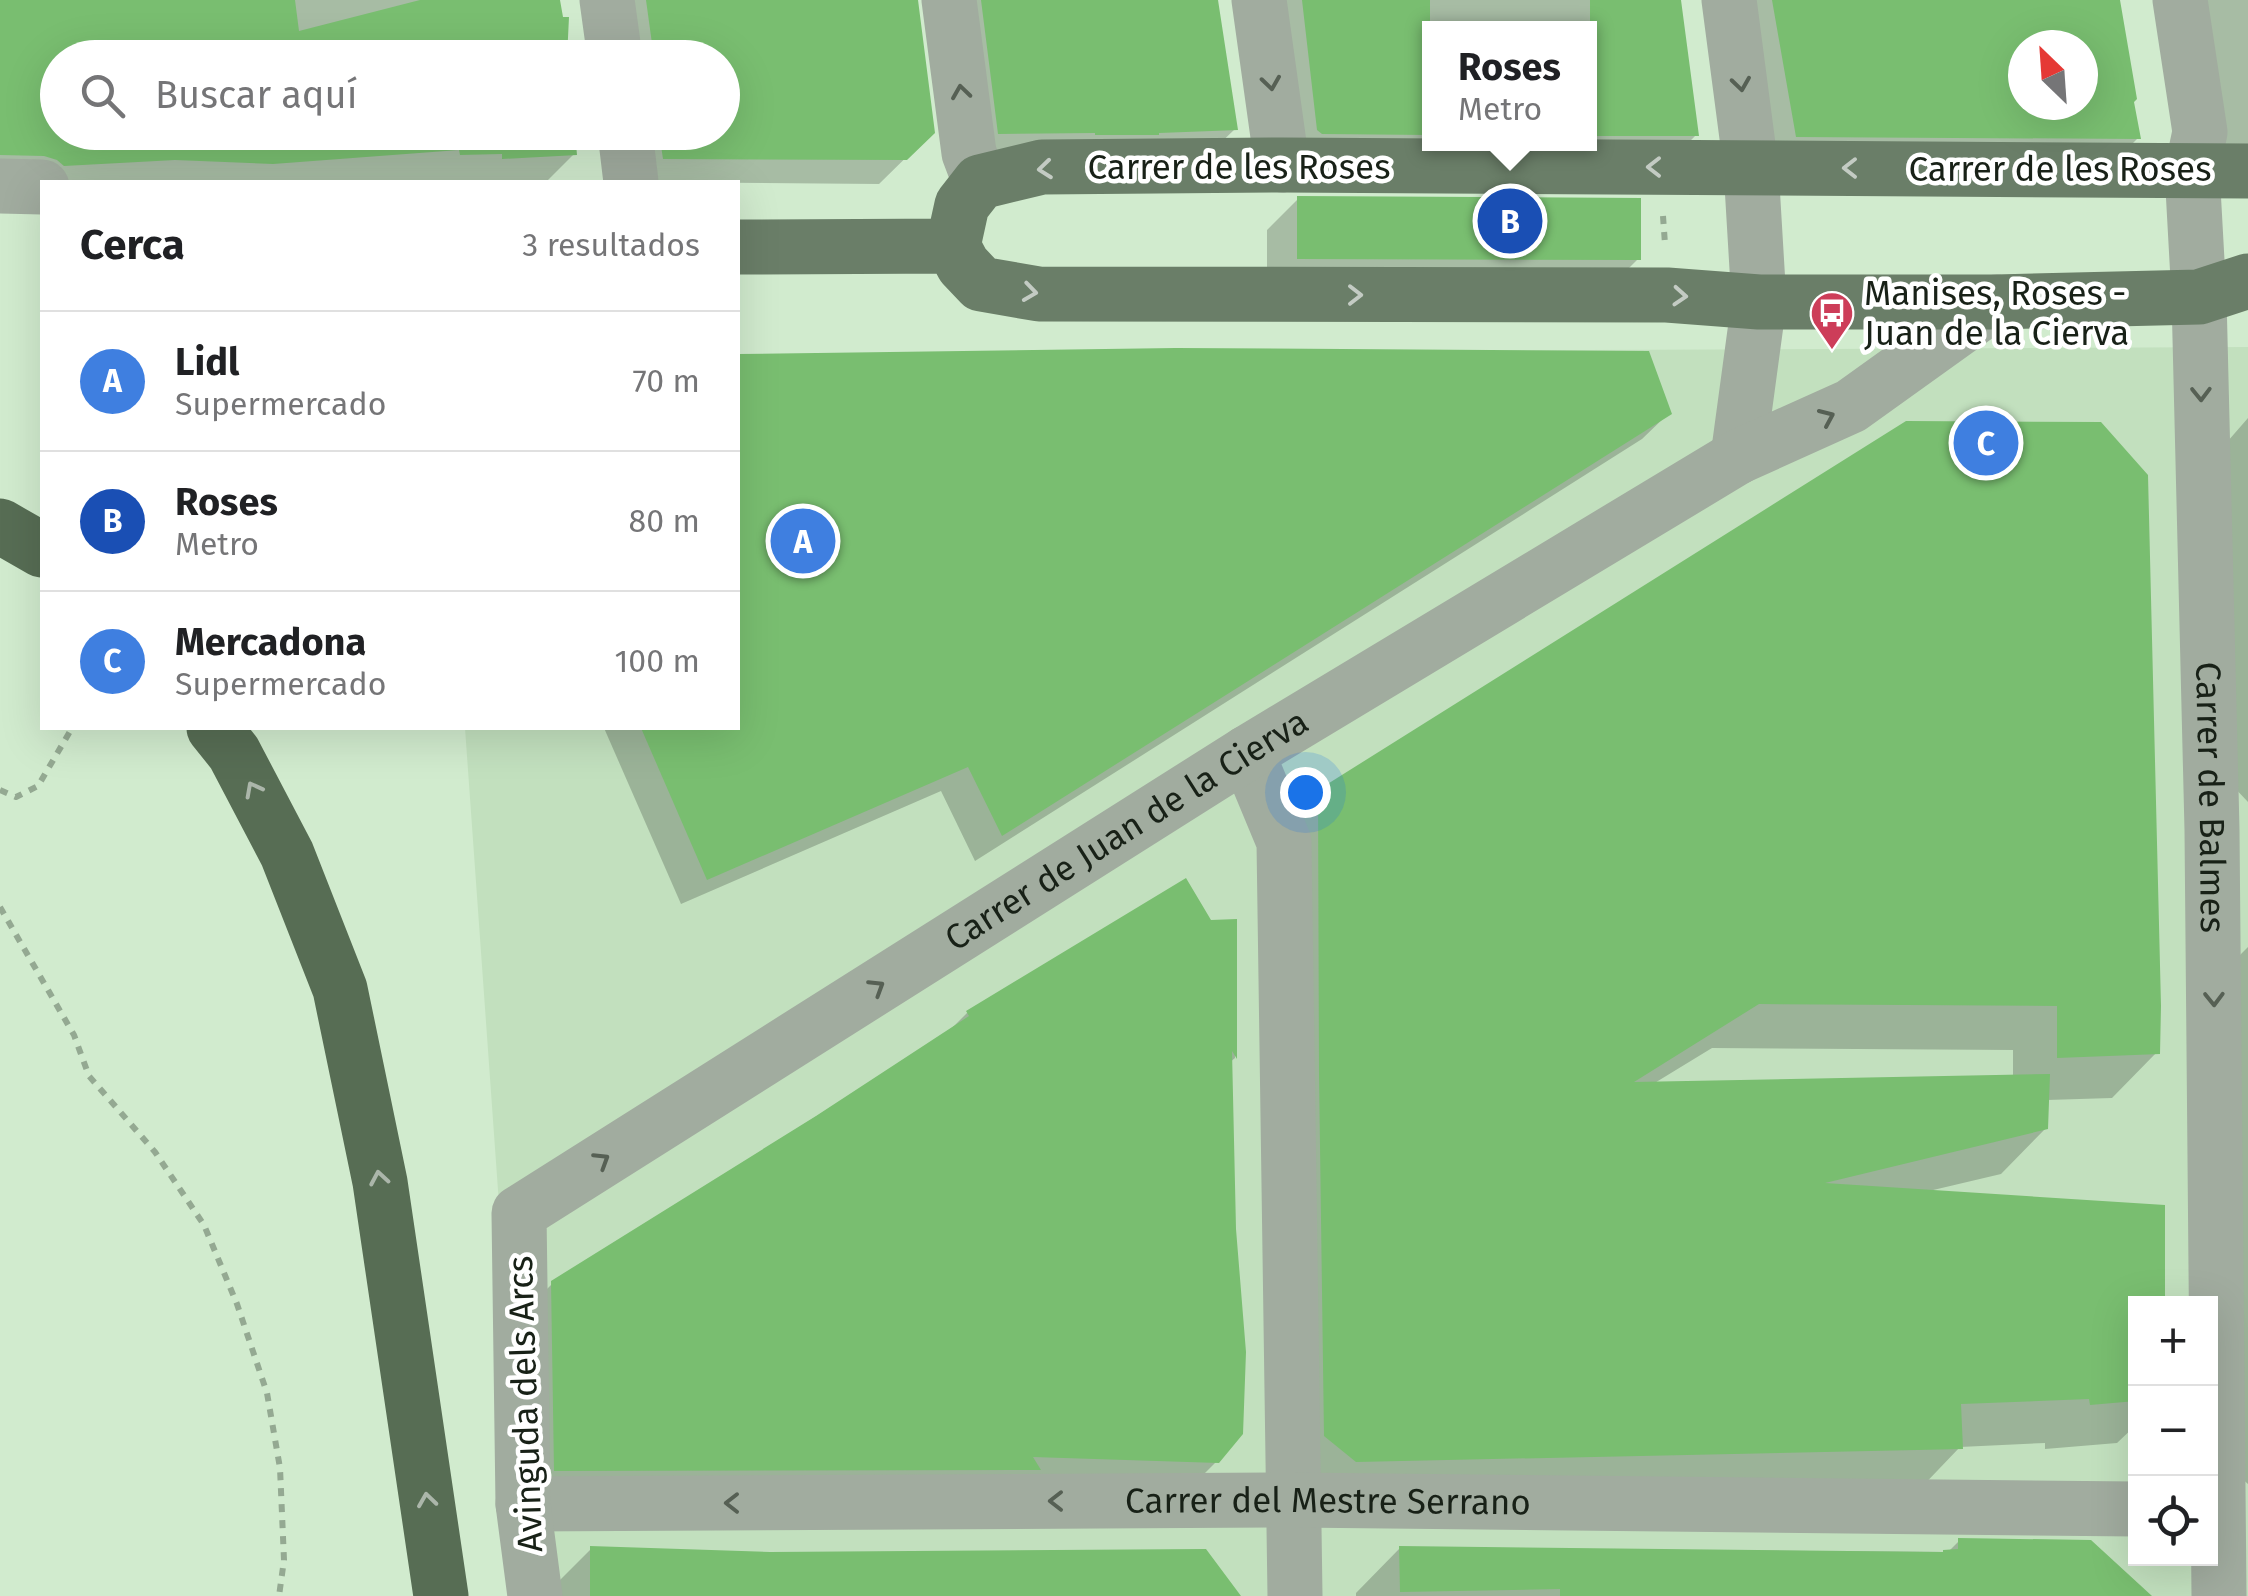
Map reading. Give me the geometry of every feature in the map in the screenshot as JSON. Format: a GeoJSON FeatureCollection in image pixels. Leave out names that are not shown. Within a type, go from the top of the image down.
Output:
{"type":"FeatureCollection","features":[{"type":"Feature","properties":{"kind":"highway"},"geometry":{"type":"LineString","coordinates":[[0,526],[40,549]]}},
{"type":"Feature","properties":{"kind":"highway"},"geometry":{"type":"LineString","coordinates":[[216,730],[234,754],[287,854],[340,988],[380,1182],[441,1596]]}},
{"type":"Feature","properties":{"kind":"main road","name":"Carrer de les Roses"},"geometry":{"type":"LineString","coordinates":[[980,182],[1042,168],[1282,165],[2248,170]]}},
{"type":"Feature","properties":{"kind":"main road"},"geometry":{"type":"LineString","coordinates":[[980,182],[962,205],[953,246],[962,266],[981,284],[1039,294],[1667,295],[1760,302],[1996,302],[2223,289]]}},
{"type":"Feature","properties":{"kind":"main road"},"geometry":{"type":"LineString","coordinates":[[740,247],[953,246]]}},
{"type":"Feature","properties":{"kind":"street"},"geometry":{"type":"LineString","coordinates":[[608,0],[613,40]]}},
{"type":"Feature","properties":{"kind":"street"},"geometry":{"type":"LineString","coordinates":[[948,0],[969,153],[980,182]]}},
{"type":"Feature","properties":{"kind":"street"},"geometry":{"type":"LineString","coordinates":[[1259,0],[1282,165]]}},
{"type":"Feature","properties":{"kind":"street"},"geometry":{"type":"LineString","coordinates":[[1729,0],[1751,168],[1760,302],[1738,457]]}},
{"type":"Feature","properties":{"kind":"street","name":"Carrer de Balmes"},"geometry":{"type":"LineString","coordinates":[[2180,0],[2200,132],[2192,170],[2223,289],[2230,830],[2226,1510],[2219,1596]]}},
{"type":"Feature","properties":{"kind":"street"},"geometry":{"type":"LineString","coordinates":[[628,150],[632,180]]}},
{"type":"Feature","properties":{"kind":"street"},"geometry":{"type":"LineString","coordinates":[[0,186],[40,187]]}},
{"type":"Feature","properties":{"kind":"street","name":"Carrer de Juan de la Cierva"},"geometry":{"type":"LineString","coordinates":[[519,1212],[1247,754],[1738,457],[1851,406],[1996,302]]}},
{"type":"Feature","properties":{"kind":"street"},"geometry":{"type":"LineString","coordinates":[[1247,754],[1284,842],[1295,1596]]}},
{"type":"Feature","properties":{"kind":"street","name":"Avinguda dels Arcs"},"geometry":{"type":"LineString","coordinates":[[519,1212],[522,1504],[534,1596]]}},
{"type":"Feature","properties":{"kind":"street","name":"Carrer del Mestre Serrano"},"geometry":{"type":"LineString","coordinates":[[522,1504],[1294,1500],[2128,1509]]}},
{"type":"Feature","properties":{"kind":"path"},"geometry":{"type":"LineString","coordinates":[[1661,167],[1667,295]]}},
{"type":"Feature","properties":{"kind":"path"},"geometry":{"type":"LineString","coordinates":[[0,790],[16,797],[38,786],[71,730]]}},
{"type":"Feature","properties":{"kind":"path"},"geometry":{"type":"LineString","coordinates":[[0,907],[74,1035],[89,1076],[155,1152],[204,1225],[237,1304],[267,1393],[280,1468],[284,1560],[279,1596]]}},
{"type":"Feature","properties":{"kind":"shaded area"},"geometry":{"type":"Polygon","coordinates":[[[2248,347],[2248,1596],[538,1596],[503,1260],[465,730],[740,730],[740,354],[2248,347]]]}},
{"type":"Feature","properties":{"kind":"building"},"geometry":{"type":"Polygon","coordinates":[[[0,0],[295,0],[299,31],[420,0],[560,0],[563,17],[569,17],[568,40],[40,40],[40,150],[459,150],[273,164],[175,160],[64,166],[44,156],[0,155],[0,0]]]}},
{"type":"Feature","properties":{"kind":"building"},"geometry":{"type":"Polygon","coordinates":[[[646,0],[918,0],[935,133],[907,160],[663,159],[662,150],[740,150],[740,40],[652,40],[646,0]]]}},
{"type":"Feature","properties":{"kind":"building"},"geometry":{"type":"Polygon","coordinates":[[[981,0],[1218,0],[1238,130],[1159,135],[998,134],[981,0]]]}},
{"type":"Feature","properties":{"kind":"building"},"geometry":{"type":"Polygon","coordinates":[[[1302,0],[1430,0],[1430,21],[1422,21],[1422,135],[1322,134],[1317,130],[1302,0]]]}},
{"type":"Feature","properties":{"kind":"building"},"geometry":{"type":"Polygon","coordinates":[[[1590,0],[1681,0],[1699,136],[1597,136],[1597,21],[1590,21],[1590,0]]]}},
{"type":"Feature","properties":{"kind":"building"},"geometry":{"type":"Polygon","coordinates":[[[1772,0],[2120,0],[2141,139],[1796,137],[1772,0]]]}},
{"type":"Feature","properties":{"kind":"building"},"geometry":{"type":"Polygon","coordinates":[[[459,150],[577,150],[577,155],[502,159],[502,154],[460,155],[459,150]]]}},
{"type":"Feature","properties":{"kind":"building"},"geometry":{"type":"Polygon","coordinates":[[[1297,196],[1641,198],[1641,260],[1297,259],[1297,196]]]}},
{"type":"Feature","properties":{"kind":"building"},"geometry":{"type":"Polygon","coordinates":[[[1176,348],[1649,351],[1672,414],[1002,836],[968,767],[707,880],[642,730],[740,730],[740,354],[1176,348]]]}},
{"type":"Feature","properties":{"kind":"building"},"geometry":{"type":"Polygon","coordinates":[[[1906,421],[2101,422],[2148,475],[2160,1054],[2057,1058],[2057,1006],[1759,1004],[1634,1082],[2050,1074],[2048,1129],[1825,1183],[2165,1205],[2165,1296],[2128,1296],[2128,1402],[2090,1405],[2089,1399],[1961,1404],[1963,1449],[1356,1462],[1324,1436],[1318,790],[1906,421]]]}},
{"type":"Feature","properties":{"kind":"building"},"geometry":{"type":"Polygon","coordinates":[[[1186,878],[1211,920],[1237,919],[1237,1059],[1232,1051],[1236,1229],[1246,1352],[1243,1434],[1219,1463],[1033,1457],[1041,1470],[554,1471],[551,1281],[816,1116],[969,1016],[966,1011],[1186,878]]]}},
{"type":"Feature","properties":{"kind":"building"},"geometry":{"type":"Polygon","coordinates":[[[1958,1538],[2091,1540],[2152,1596],[1560,1596],[1560,1589],[1400,1592],[1399,1546],[1943,1552],[1958,1549],[1958,1538]]]}},
{"type":"Feature","properties":{"kind":"building"},"geometry":{"type":"Polygon","coordinates":[[[590,1546],[770,1552],[1206,1549],[1241,1596],[590,1596],[590,1546]]]}},
{"type":"Feature","properties":{"kind":"place","name":"Roses"},"geometry":{"type":"Point","coordinates":[1510,221]}},
{"type":"Feature","properties":{"kind":"place","name":"Manises, Roses - Juan de la Cierva"},"geometry":{"type":"Point","coordinates":[1832,351]}},
{"type":"Feature","properties":{"kind":"place","name":"Mercadona"},"geometry":{"type":"Point","coordinates":[1986,443]}},
{"type":"Feature","properties":{"kind":"place","name":"Lidl"},"geometry":{"type":"Point","coordinates":[803,541]}}]}
